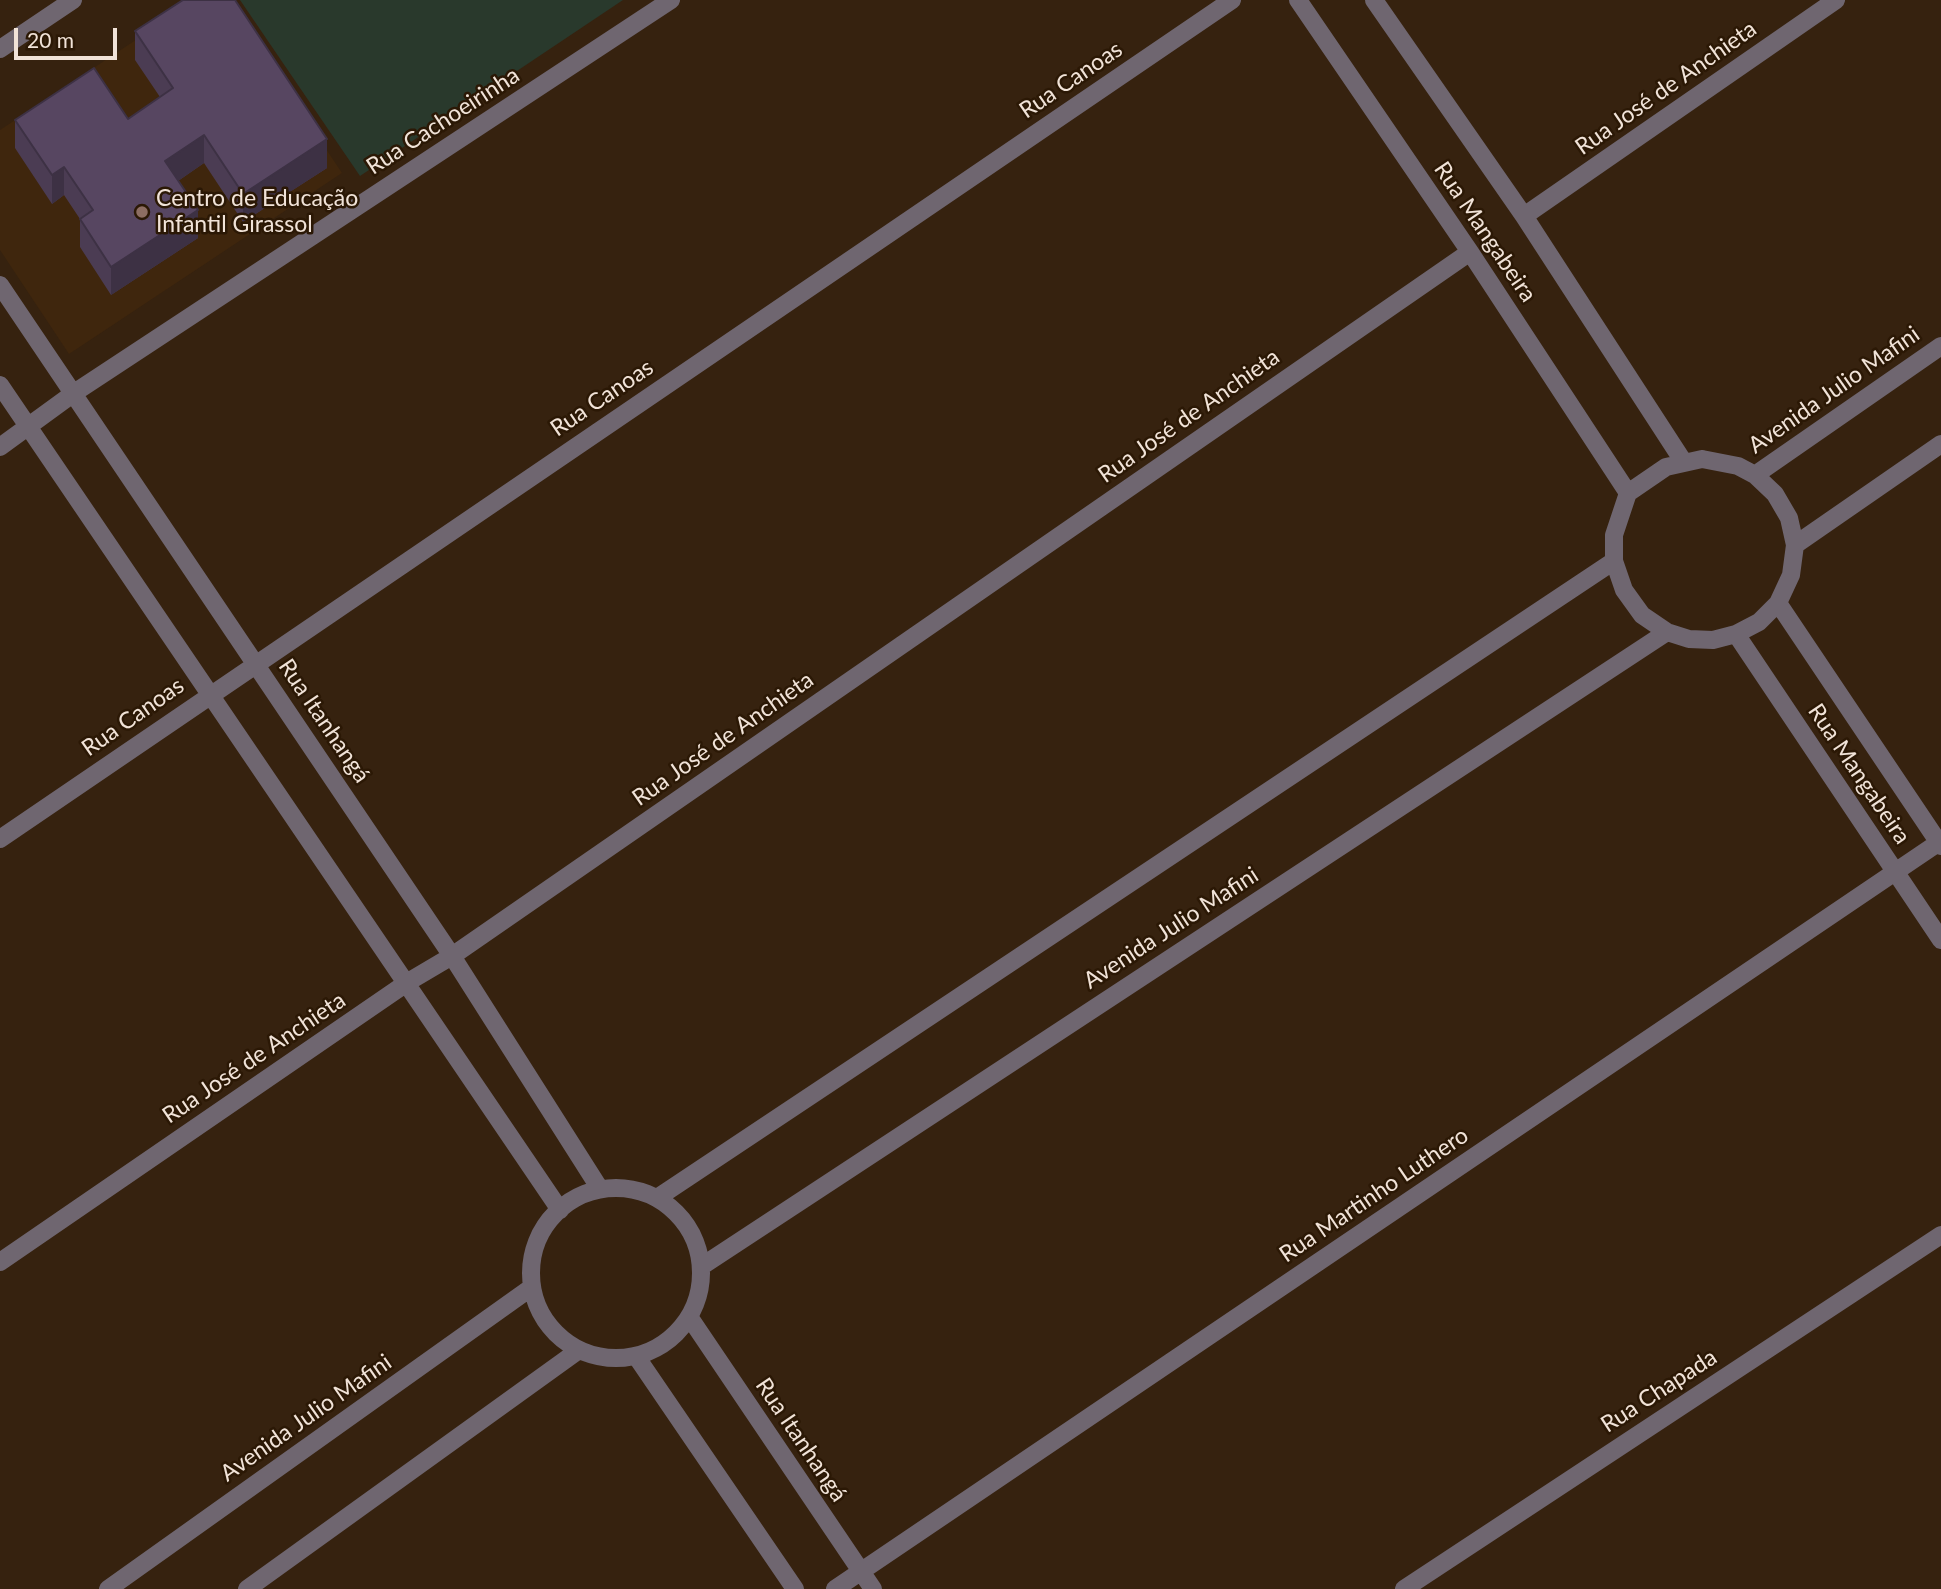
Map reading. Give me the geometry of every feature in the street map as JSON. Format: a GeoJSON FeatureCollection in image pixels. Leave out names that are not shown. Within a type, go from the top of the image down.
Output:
{"type":"FeatureCollection","features":[{"type":"Feature","properties":{"kind":"street"},"geometry":{"type":"LineString","coordinates":[[0,50],[73,0]]}},
{"type":"Feature","properties":{"kind":"street","name":"Rua Cachoeirinha"},"geometry":{"type":"LineString","coordinates":[[0,447],[74,393],[671,0]]}},
{"type":"Feature","properties":{"kind":"street","name":"Rua Canoas"},"geometry":{"type":"LineString","coordinates":[[0,839],[1232,0]]}},
{"type":"Feature","properties":{"kind":"street","name":"Rua Mangabeira"},"geometry":{"type":"LineString","coordinates":[[1298,0],[1470,252],[1628,494]]}},
{"type":"Feature","properties":{"kind":"street","name":"Rua Mangabeira"},"geometry":{"type":"LineString","coordinates":[[1374,0],[1524,216],[1683,461]]}},
{"type":"Feature","properties":{"kind":"street","name":"Rua José de Anchieta"},"geometry":{"type":"LineString","coordinates":[[1524,216],[1836,0]]}},
{"type":"Feature","properties":{"kind":"street","name":"Rua José de Anchieta"},"geometry":{"type":"LineString","coordinates":[[0,1262],[408,982],[452,956],[1470,252]]}},
{"type":"Feature","properties":{"kind":"street","name":"Rua Itanhangá"},"geometry":{"type":"LineString","coordinates":[[0,285],[452,956],[600,1189]]}},
{"type":"Feature","properties":{"kind":"street","name":"Avenida Julio Mafini"},"geometry":{"type":"LineString","coordinates":[[1755,475],[1941,346]]}},
{"type":"Feature","properties":{"kind":"street"},"geometry":{"type":"LineString","coordinates":[[0,385],[209,695],[408,982],[560,1210]]}},
{"type":"Feature","properties":{"kind":"street"},"geometry":{"type":"LineString","coordinates":[[1795,545],[1941,444]]}},
{"type":"Feature","properties":{"kind":"street"},"geometry":{"type":"LineString","coordinates":[[1683,461],[1720,461],[1755,475],[1775,494],[1789,518],[1795,545],[1791,575],[1778,603],[1759,622],[1736,634],[1713,640],[1689,639],[1667,632],[1642,615],[1623,590],[1614,561],[1614,535],[1628,494],[1651,476],[1683,461]]}},
{"type":"Feature","properties":{"kind":"street"},"geometry":{"type":"LineString","coordinates":[[657,1198],[1614,561]]}},
{"type":"Feature","properties":{"kind":"street","name":"Rua Mangabeira"},"geometry":{"type":"LineString","coordinates":[[1778,603],[1940,843]]}},
{"type":"Feature","properties":{"kind":"street","name":"Avenida Julio Mafini"},"geometry":{"type":"LineString","coordinates":[[702,1266],[1667,632]]}},
{"type":"Feature","properties":{"kind":"street","name":"Rua Mangabeira"},"geometry":{"type":"LineString","coordinates":[[1736,634],[1941,940]]}},
{"type":"Feature","properties":{"kind":"street","name":"Rua Martinho Luthero"},"geometry":{"type":"LineString","coordinates":[[835,1589],[1940,843]]}},
{"type":"Feature","properties":{"kind":"street"},"geometry":{"type":"LineString","coordinates":[[600,1189],[629,1189],[657,1198],[679,1215],[695,1239],[702,1266],[700,1293],[690,1318],[676,1335],[657,1348],[636,1356],[617,1359],[579,1350],[548,1324],[532,1287],[531,1262],[538,1239],[560,1210],[573,1199],[600,1189]]}},
{"type":"Feature","properties":{"kind":"street","name":"Rua Chapada"},"geometry":{"type":"LineString","coordinates":[[1404,1589],[1941,1235]]}},
{"type":"Feature","properties":{"kind":"street","name":"Avenida Julio Mafini"},"geometry":{"type":"LineString","coordinates":[[108,1589],[532,1287]]}},
{"type":"Feature","properties":{"kind":"street","name":"Rua Itanhangá"},"geometry":{"type":"LineString","coordinates":[[690,1318],[873,1589]]}},
{"type":"Feature","properties":{"kind":"street"},"geometry":{"type":"LineString","coordinates":[[247,1589],[579,1350]]}},
{"type":"Feature","properties":{"kind":"street"},"geometry":{"type":"LineString","coordinates":[[636,1356],[795,1589]]}},
{"type":"Feature","properties":{"kind":"shaded area","name":"Centro de Educação Infantil Girassol"},"geometry":{"type":"Polygon","coordinates":[[[196,0],[227,0],[342,173],[69,354],[0,250],[0,130],[196,0]]]}},
{"type":"Feature","properties":{"kind":"green space"},"geometry":{"type":"Polygon","coordinates":[[[240,0],[623,0],[360,176],[240,0]]]}},
{"type":"Feature","properties":{"kind":"building"},"geometry":{"type":"Polygon","coordinates":[[[183,0],[235,0],[327,139],[243,194],[204,135],[165,161],[198,210],[111,267],[80,219],[93,210],[64,167],[52,175],[15,120],[94,68],[128,119],[173,88],[135,31],[183,0]]]}},
{"type":"Feature","properties":{"kind":"place","name":"Centro de Educação Infantil Girassol"},"geometry":{"type":"Point","coordinates":[142,212]}}]}
